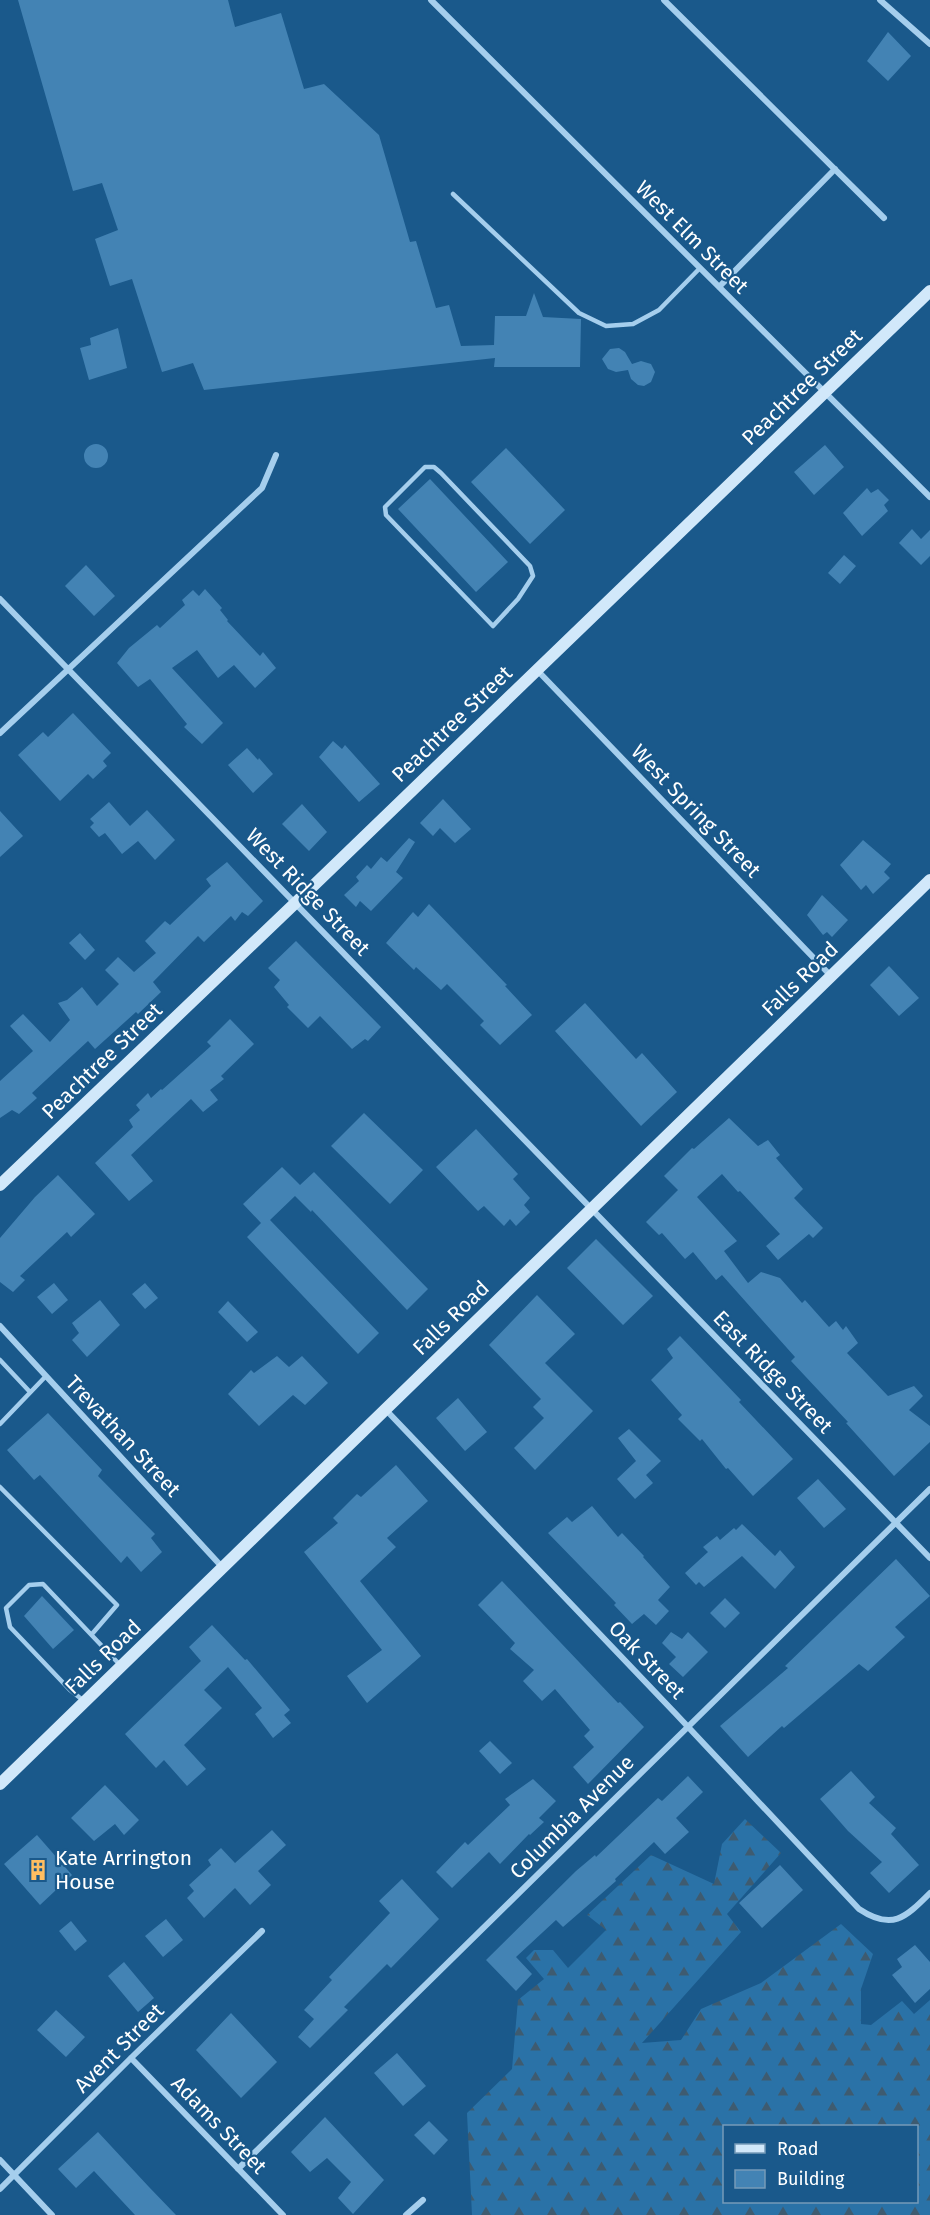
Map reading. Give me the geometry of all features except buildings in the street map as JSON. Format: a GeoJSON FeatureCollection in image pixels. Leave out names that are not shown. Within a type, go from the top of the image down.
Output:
{"type":"FeatureCollection","features":[{"type":"Feature","properties":{"kind":"main road","name":"Peachtree Street"},"geometry":{"type":"LineString","coordinates":[[0,1185],[296,903],[930,291]]}},
{"type":"Feature","properties":{"kind":"main road","name":"Falls Road"},"geometry":{"type":"LineString","coordinates":[[0,1784],[930,880]]}},
{"type":"Feature","properties":{"kind":"street","name":"West Elm Street"},"geometry":{"type":"LineString","coordinates":[[431,0],[930,497]]}},
{"type":"Feature","properties":{"kind":"street"},"geometry":{"type":"LineString","coordinates":[[664,0],[884,218]]}},
{"type":"Feature","properties":{"kind":"street"},"geometry":{"type":"LineString","coordinates":[[880,0],[930,44]]}},
{"type":"Feature","properties":{"kind":"street"},"geometry":{"type":"LineString","coordinates":[[719,287],[835,169]]}},
{"type":"Feature","properties":{"kind":"street"},"geometry":{"type":"LineString","coordinates":[[0,733],[262,488],[276,455]]}},
{"type":"Feature","properties":{"kind":"street","name":"West Ridge Street"},"geometry":{"type":"LineString","coordinates":[[0,599],[592,1209]]}},
{"type":"Feature","properties":{"kind":"street","name":"West Spring Street"},"geometry":{"type":"LineString","coordinates":[[536,669],[831,976]]}},
{"type":"Feature","properties":{"kind":"street","name":"East Ridge Street"},"geometry":{"type":"LineString","coordinates":[[592,1209],[930,1558]]}},
{"type":"Feature","properties":{"kind":"street","name":"Trevathan Street"},"geometry":{"type":"LineString","coordinates":[[1,1330],[223,1568]]}},
{"type":"Feature","properties":{"kind":"street","name":"Oak Street"},"geometry":{"type":"LineString","coordinates":[[385,1410],[859,1909],[874,1919],[890,1922],[911,1912],[930,1893]]}},
{"type":"Feature","properties":{"kind":"street","name":"Columbia Avenue"},"geometry":{"type":"LineString","coordinates":[[238,2169],[930,1489]]}},
{"type":"Feature","properties":{"kind":"street","name":"Avent Street"},"geometry":{"type":"LineString","coordinates":[[0,2190],[262,1931]]}},
{"type":"Feature","properties":{"kind":"street","name":"Adams Street"},"geometry":{"type":"LineString","coordinates":[[131,2058],[284,2215]]}},
{"type":"Feature","properties":{"kind":"street"},"geometry":{"type":"LineString","coordinates":[[0,2160],[52,2215]]}},
{"type":"Feature","properties":{"kind":"street"},"geometry":{"type":"LineString","coordinates":[[406,2215],[423,2200]]}},
{"type":"Feature","properties":{"kind":"lane"},"geometry":{"type":"LineString","coordinates":[[453,194],[579,313],[606,326],[633,324],[659,310],[700,268]]}},
{"type":"Feature","properties":{"kind":"lane"},"geometry":{"type":"LineString","coordinates":[[425,467],[434,467],[441,473],[530,566],[533,576],[528,586],[493,626],[386,515],[385,507],[425,467]]}},
{"type":"Feature","properties":{"kind":"lane"},"geometry":{"type":"LineString","coordinates":[[0,1360],[30,1392]]}},
{"type":"Feature","properties":{"kind":"lane"},"geometry":{"type":"LineString","coordinates":[[0,1424],[46,1376]]}},
{"type":"Feature","properties":{"kind":"lane"},"geometry":{"type":"LineString","coordinates":[[0,1487],[117,1605],[92,1634]]}},
{"type":"Feature","properties":{"kind":"lane"},"geometry":{"type":"LineString","coordinates":[[84,1701],[70,1690],[10,1627],[6,1608],[29,1585],[43,1584],[121,1666]]}},
{"type":"Feature","properties":{"kind":"green space"},"geometry":{"type":"Polygon","coordinates":[[[745,1819],[781,1853],[727,1914],[741,1932],[642,2043],[681,2040],[701,2009],[761,1983],[841,1924],[873,1954],[861,1989],[861,2024],[871,2025],[902,2001],[914,2014],[930,2000],[930,2215],[472,2215],[467,2113],[512,2069],[518,2000],[544,1979],[526,1958],[534,1950],[553,1950],[568,1968],[606,1930],[587,1915],[651,1855],[714,1884],[722,1844],[745,1819]]]}},
{"type":"Feature","properties":{"kind":"place","name":"Kate Arrington House"},"geometry":{"type":"Point","coordinates":[38,1870]}}]}
